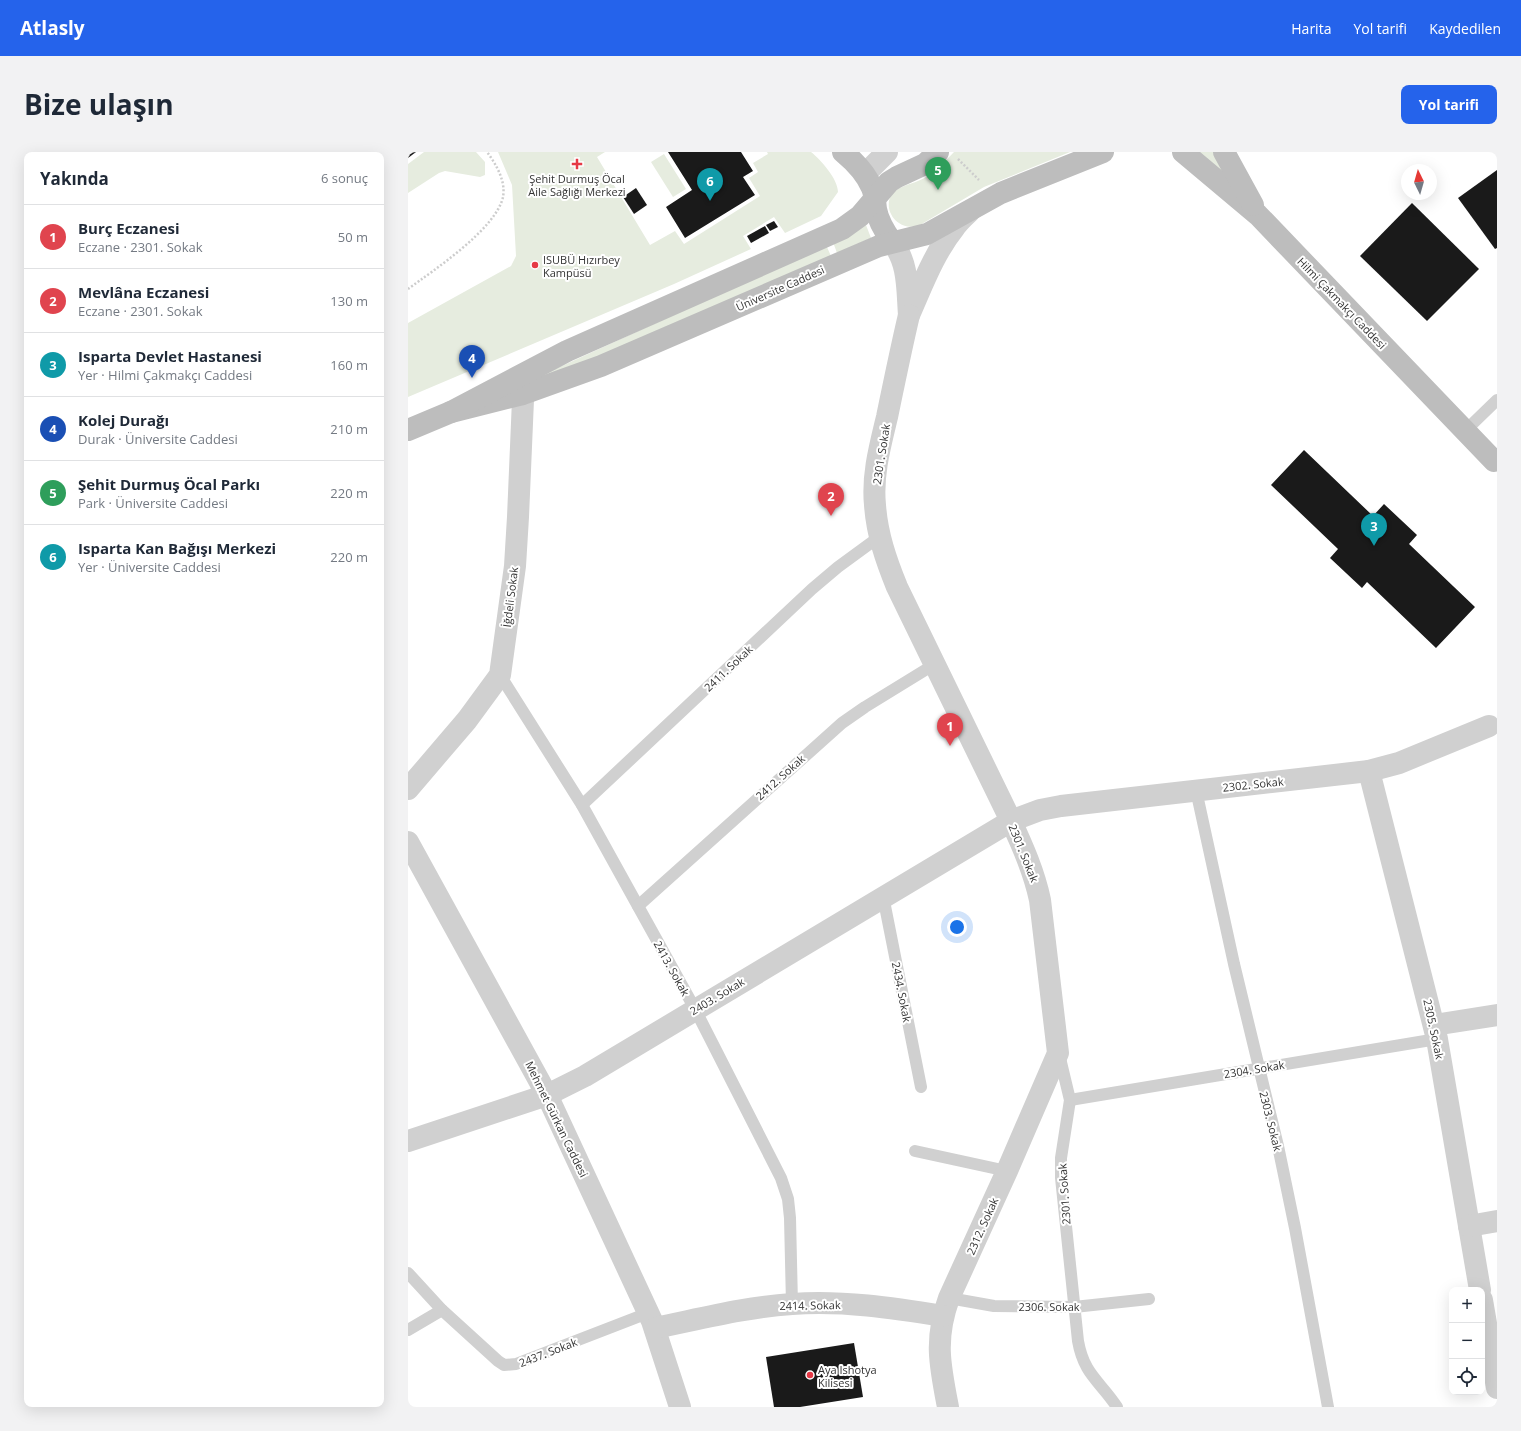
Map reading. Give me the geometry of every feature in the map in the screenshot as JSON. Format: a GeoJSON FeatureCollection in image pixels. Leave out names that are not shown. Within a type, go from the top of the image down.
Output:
{"type":"FeatureCollection","features":[{"type":"Feature","properties":{"kind":"main road","name":"Üniversite Caddesi"},"geometry":{"type":"LineString","coordinates":[[408,430],[451,412],[524,372],[567,351],[832,234],[851,224],[860,216],[889,182],[925,164],[938,152]]}},
{"type":"Feature","properties":{"kind":"main road","name":"Üniversite Caddesi"},"geometry":{"type":"LineString","coordinates":[[451,412],[524,394],[601,366],[838,262],[892,242],[918,238],[1001,193],[1103,152]]}},
{"type":"Feature","properties":{"kind":"main road","name":"Hilmi Çakmakçı Caddesi"},"geometry":{"type":"LineString","coordinates":[[1183,152],[1258,216],[1496,464]]}},
{"type":"Feature","properties":{"kind":"main road"},"geometry":{"type":"LineString","coordinates":[[1224,152],[1258,216]]}},
{"type":"Feature","properties":{"kind":"main road"},"geometry":{"type":"LineString","coordinates":[[845,153],[868,171],[906,173]]}},
{"type":"Feature","properties":{"kind":"main road"},"geometry":{"type":"LineString","coordinates":[[868,171],[880,222],[892,242]]}},
{"type":"Feature","properties":{"kind":"street"},"geometry":{"type":"LineString","coordinates":[[868,171],[888,152]]}},
{"type":"Feature","properties":{"kind":"street","name":"2301. Sokak"},"geometry":{"type":"LineString","coordinates":[[972,209],[955,227],[946,240],[909,315],[880,447],[875,474],[874,504],[879,537],[885,558],[897,587],[1025,850],[1035,878],[1040,900],[1058,1052]]}},
{"type":"Feature","properties":{"kind":"street","name":"2301. Sokak"},"geometry":{"type":"LineString","coordinates":[[892,242],[899,250],[904,264],[909,315]]}},
{"type":"Feature","properties":{"kind":"street","name":"İğdeli Sokak"},"geometry":{"type":"LineString","coordinates":[[408,789],[467,720],[500,675],[515,559],[524,372]]}},
{"type":"Feature","properties":{"kind":"street","name":"2302. Sokak"},"geometry":{"type":"LineString","coordinates":[[1011,821],[1040,810],[1061,806],[1369,771],[1399,763],[1494,723]]}},
{"type":"Feature","properties":{"kind":"street","name":"2305. Sokak"},"geometry":{"type":"LineString","coordinates":[[1369,771],[1436,1032],[1479,1287]]}},
{"type":"Feature","properties":{"kind":"street","name":"2403. Sokak"},"geometry":{"type":"LineString","coordinates":[[408,1141],[548,1094],[585,1076],[883,896],[1011,821]]}},
{"type":"Feature","properties":{"kind":"street","name":"Mehmet Gürkan Caddesi"},"geometry":{"type":"LineString","coordinates":[[408,842],[548,1094],[652,1320],[680,1407]]}},
{"type":"Feature","properties":{"kind":"street","name":"2304. Sokak"},"geometry":{"type":"LineString","coordinates":[[1436,1032],[1497,1015]]}},
{"type":"Feature","properties":{"kind":"street","name":"2312. Sokak"},"geometry":{"type":"LineString","coordinates":[[948,1407],[940,1354],[940,1332],[946,1307],[1058,1052]]}},
{"type":"Feature","properties":{"kind":"street"},"geometry":{"type":"LineString","coordinates":[[1469,1226],[1497,1221]]}},
{"type":"Feature","properties":{"kind":"street","name":"2414. Sokak"},"geometry":{"type":"LineString","coordinates":[[652,1320],[792,1304],[946,1307]]}},
{"type":"Feature","properties":{"kind":"street"},"geometry":{"type":"LineString","coordinates":[[1485,1318],[1497,1388]]}},
{"type":"Feature","properties":{"kind":"lane"},"geometry":{"type":"LineString","coordinates":[[1465,431],[1497,400]]}},
{"type":"Feature","properties":{"kind":"lane","name":"2411. Sokak"},"geometry":{"type":"LineString","coordinates":[[582,805],[812,589],[838,567],[879,537]]}},
{"type":"Feature","properties":{"kind":"lane","name":"2412. Sokak"},"geometry":{"type":"LineString","coordinates":[[638,906],[842,723],[935,664]]}},
{"type":"Feature","properties":{"kind":"lane","name":"2413. Sokak"},"geometry":{"type":"LineString","coordinates":[[500,675],[582,805],[695,1009],[781,1178],[788,1199],[790,1218],[792,1304]]}},
{"type":"Feature","properties":{"kind":"lane","name":"2303. Sokak"},"geometry":{"type":"LineString","coordinates":[[1196,790],[1258,1069],[1278,1146],[1328,1407]]}},
{"type":"Feature","properties":{"kind":"lane","name":"2434. Sokak"},"geometry":{"type":"LineString","coordinates":[[883,896],[921,1087]]}},
{"type":"Feature","properties":{"kind":"lane","name":"2304. Sokak"},"geometry":{"type":"LineString","coordinates":[[1070,1100],[1258,1069],[1436,1032]]}},
{"type":"Feature","properties":{"kind":"lane","name":"2301. Sokak"},"geometry":{"type":"LineString","coordinates":[[1058,1052],[1070,1100],[1061,1158],[1061,1178],[1078,1341],[1084,1364],[1117,1407]]}},
{"type":"Feature","properties":{"kind":"lane"},"geometry":{"type":"LineString","coordinates":[[915,1151],[1006,1172]]}},
{"type":"Feature","properties":{"kind":"lane","name":"2437. Sokak"},"geometry":{"type":"LineString","coordinates":[[408,1273],[442,1310],[504,1365],[510,1366],[652,1320]]}},
{"type":"Feature","properties":{"kind":"lane","name":"2306. Sokak"},"geometry":{"type":"LineString","coordinates":[[946,1307],[994,1306],[1074,1308],[1149,1299]]}},
{"type":"Feature","properties":{"kind":"lane"},"geometry":{"type":"LineString","coordinates":[[408,1330],[442,1310]]}},
{"type":"Feature","properties":{"kind":"path"},"geometry":{"type":"LineString","coordinates":[[408,289],[450,258],[472,239],[493,218],[500,206],[503,195],[503,184],[498,171],[487,152]]}},
{"type":"Feature","properties":{"kind":"shaded area"},"geometry":{"type":"Polygon","coordinates":[[[424,152],[476,152],[485,162],[485,175],[480,177],[445,171],[439,173],[408,193],[408,164],[424,152]]]}},
{"type":"Feature","properties":{"kind":"shaded area","name":"ISUBÜ Hızırbey Kampüsü"},"geometry":{"type":"Polygon","coordinates":[[[498,152],[605,152],[597,157],[650,245],[675,231],[684,244],[760,196],[749,178],[758,172],[753,163],[768,154],[767,152],[811,152],[824,165],[832,176],[838,192],[821,216],[785,233],[774,217],[743,236],[751,249],[674,284],[408,397],[408,323],[511,266],[516,256],[512,185],[498,152]]]}},
{"type":"Feature","properties":{"kind":"shaded area"},"geometry":{"type":"Polygon","coordinates":[[[954,152],[1070,152],[984,187],[920,225],[912,227],[902,225],[897,222],[891,215],[889,208],[889,200],[896,190],[930,175],[954,152]]]}},
{"type":"Feature","properties":{"kind":"shaded area"},"geometry":{"type":"Polygon","coordinates":[[[1198,152],[1214,152],[1234,189],[1198,152]]]}},
{"type":"Feature","properties":{"kind":"shaded area"},"geometry":{"type":"Polygon","coordinates":[[[664,154],[686,189],[673,197],[651,162],[664,154]]]}},
{"type":"Feature","properties":{"kind":"shaded area"},"geometry":{"type":"Polygon","coordinates":[[[866,225],[871,238],[837,253],[833,242],[866,225]]]}},
{"type":"Feature","properties":{"kind":"shaded area"},"geometry":{"type":"Polygon","coordinates":[[[826,245],[831,256],[581,365],[540,376],[826,245]]]}},
{"type":"Feature","properties":{"kind":"building"},"geometry":{"type":"Polygon","coordinates":[[[408,152],[416,152],[408,158],[408,152]]]}},
{"type":"Feature","properties":{"kind":"building"},"geometry":{"type":"Polygon","coordinates":[[[668,152],[741,152],[753,171],[743,177],[755,195],[685,238],[666,207],[692,190],[668,152]]]}},
{"type":"Feature","properties":{"kind":"building"},"geometry":{"type":"Polygon","coordinates":[[[1497,170],[1497,248],[1495,249],[1458,198],[1497,170]]]}},
{"type":"Feature","properties":{"kind":"building"},"geometry":{"type":"Polygon","coordinates":[[[636,188],[647,205],[634,214],[623,197],[636,188]]]}},
{"type":"Feature","properties":{"kind":"building"},"geometry":{"type":"Polygon","coordinates":[[[1412,203],[1479,269],[1427,321],[1360,256],[1412,203]]]}},
{"type":"Feature","properties":{"kind":"building"},"geometry":{"type":"Polygon","coordinates":[[[774,221],[778,227],[770,231],[766,225],[774,221]]]}},
{"type":"Feature","properties":{"kind":"building"},"geometry":{"type":"Polygon","coordinates":[[[765,226],[769,233],[751,243],[747,236],[765,226]]]}},
{"type":"Feature","properties":{"kind":"building"},"geometry":{"type":"Polygon","coordinates":[[[1304,450],[1373,516],[1384,504],[1417,535],[1409,544],[1475,607],[1436,648],[1367,582],[1362,588],[1330,558],[1338,549],[1271,485],[1304,450]]]}},
{"type":"Feature","properties":{"kind":"building"},"geometry":{"type":"Polygon","coordinates":[[[854,1343],[863,1397],[800,1407],[774,1407],[766,1357],[854,1343]]]}},
{"type":"Feature","properties":{"kind":"place","name":"Şehit Durmuş Öcal Aile Sağlığı Merkezi"},"geometry":{"type":"Point","coordinates":[577,164]}},
{"type":"Feature","properties":{"kind":"place","name":"Şehit Durmuş Öcal Parkı"},"geometry":{"type":"Point","coordinates":[938,190]}},
{"type":"Feature","properties":{"kind":"place","name":"Isparta Kan Bağışı Merkezi"},"geometry":{"type":"Point","coordinates":[710,201]}},
{"type":"Feature","properties":{"kind":"place","name":"ISUBÜ Hızırbey Kampüsü"},"geometry":{"type":"Point","coordinates":[535,265]}},
{"type":"Feature","properties":{"kind":"place","name":"Kolej Durağı"},"geometry":{"type":"Point","coordinates":[472,378]}},
{"type":"Feature","properties":{"kind":"place","name":"Mevlâna Eczanesi"},"geometry":{"type":"Point","coordinates":[831,516]}},
{"type":"Feature","properties":{"kind":"place","name":"Isparta Devlet Hastanesi"},"geometry":{"type":"Point","coordinates":[1374,546]}},
{"type":"Feature","properties":{"kind":"place","name":"Burç Eczanesi"},"geometry":{"type":"Point","coordinates":[950,746]}},
{"type":"Feature","properties":{"kind":"place","name":"Aya Ishotya Kilisesi"},"geometry":{"type":"Point","coordinates":[810,1375]}}]}
